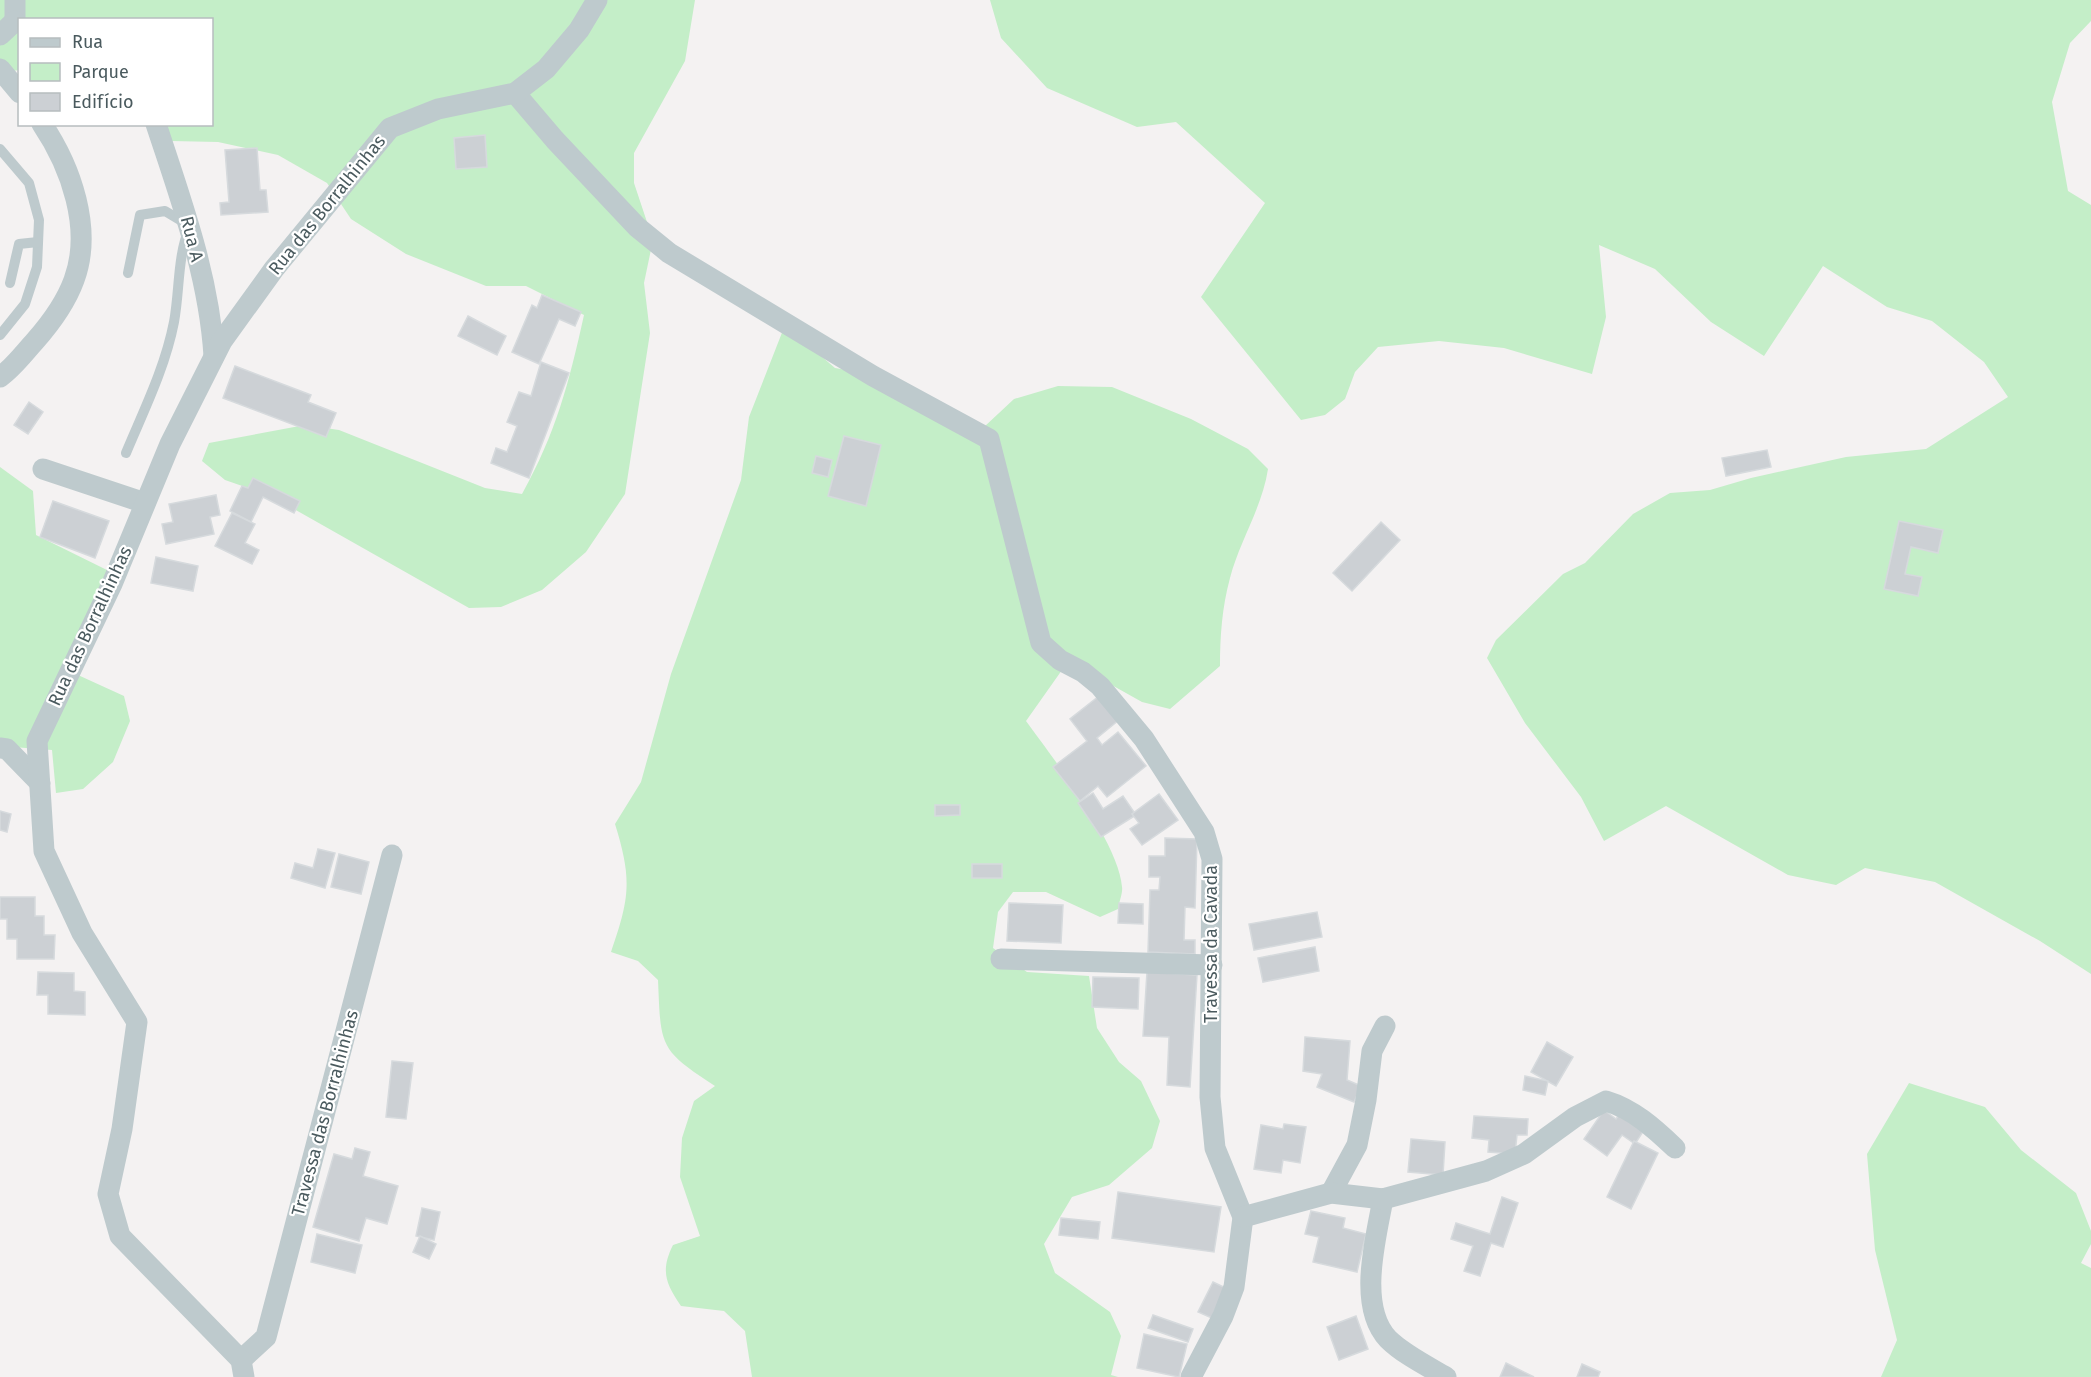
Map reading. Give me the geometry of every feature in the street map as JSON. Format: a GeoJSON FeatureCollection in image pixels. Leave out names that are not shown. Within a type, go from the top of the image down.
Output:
{"type":"FeatureCollection","features":[{"type":"Feature","properties":{"kind":"street","name":"Rua das Borralhinhas"},"geometry":{"type":"LineString","coordinates":[[242,1368],[120,1236],[108,1194],[122,1129],[137,1022],[82,933],[44,851],[37,741],[112,584],[170,444],[222,341],[274,269],[349,175],[390,128],[438,109],[515,93],[546,69],[579,30],[597,0]]}},
{"type":"Feature","properties":{"kind":"street"},"geometry":{"type":"LineString","coordinates":[[0,69],[18,91]]}},
{"type":"Feature","properties":{"kind":"street","name":"Travessa da Cavada"},"geometry":{"type":"LineString","coordinates":[[515,93],[628,218],[669,253],[873,376],[989,439],[1041,643],[1060,660],[1083,672],[1100,686],[1144,739],[1204,832],[1212,859],[1210,1097],[1215,1148],[1243,1217]]}},
{"type":"Feature","properties":{"kind":"street"},"geometry":{"type":"LineString","coordinates":[[0,377],[50,323],[74,279],[82,232],[73,186],[58,148],[43,126]]}},
{"type":"Feature","properties":{"kind":"street","name":"Rua A"},"geometry":{"type":"LineString","coordinates":[[157,126],[190,226],[212,326],[214,357]]}},
{"type":"Feature","properties":{"kind":"street"},"geometry":{"type":"LineString","coordinates":[[43,469],[145,503]]}},
{"type":"Feature","properties":{"kind":"street"},"geometry":{"type":"LineString","coordinates":[[0,748],[7,749],[40,783]]}},
{"type":"Feature","properties":{"kind":"street","name":"Travessa das Borralhinhas"},"geometry":{"type":"LineString","coordinates":[[242,1368],[266,1337],[392,855]]}},
{"type":"Feature","properties":{"kind":"street"},"geometry":{"type":"LineString","coordinates":[[1001,959],[1212,965]]}},
{"type":"Feature","properties":{"kind":"street"},"geometry":{"type":"LineString","coordinates":[[1331,1193],[1357,1145],[1372,1051],[1385,1026]]}},
{"type":"Feature","properties":{"kind":"street"},"geometry":{"type":"LineString","coordinates":[[1191,1377],[1223,1316],[1234,1287],[1243,1217],[1331,1193],[1383,1199],[1486,1171],[1524,1154],[1575,1117],[1606,1101],[1623,1106],[1656,1129],[1675,1148]]}},
{"type":"Feature","properties":{"kind":"street"},"geometry":{"type":"LineString","coordinates":[[1383,1199],[1369,1281],[1379,1325],[1388,1339],[1446,1377]]}},
{"type":"Feature","properties":{"kind":"lane"},"geometry":{"type":"LineString","coordinates":[[0,149],[29,183],[39,220],[37,267],[25,304],[0,335]]}},
{"type":"Feature","properties":{"kind":"lane"},"geometry":{"type":"LineString","coordinates":[[126,453],[163,366],[174,321],[181,246],[190,226],[165,211],[140,215],[128,273]]}},
{"type":"Feature","properties":{"kind":"lane"},"geometry":{"type":"LineString","coordinates":[[10,283],[19,244],[38,242]]}},
{"type":"Feature","properties":{"kind":"green space"},"geometry":{"type":"Polygon","coordinates":[[[0,0],[695,0],[685,61],[634,153],[634,183],[653,240],[644,283],[650,333],[625,494],[586,552],[542,590],[501,607],[469,608],[271,496],[225,480],[202,461],[209,443],[305,425],[339,430],[485,488],[522,494],[553,428],[573,363],[584,315],[526,286],[486,286],[406,254],[351,219],[327,183],[278,155],[218,142],[171,141],[164,126],[213,126],[213,18],[18,18],[18,70],[0,73],[0,0]]]}},
{"type":"Feature","properties":{"kind":"green space"},"geometry":{"type":"Polygon","coordinates":[[[990,0],[2091,0],[2091,21],[2070,43],[2052,102],[2068,191],[2091,205],[2091,974],[2040,941],[1935,882],[1865,868],[1836,885],[1788,875],[1666,806],[1604,841],[1581,797],[1525,723],[1487,658],[1496,640],[1563,574],[1585,563],[1633,514],[1670,493],[1710,490],[1751,478],[1846,457],[1926,449],[2008,397],[1984,362],[1932,321],[1887,307],[1823,266],[1764,356],[1711,322],[1655,269],[1599,245],[1606,317],[1592,374],[1504,348],[1439,341],[1378,347],[1355,372],[1345,399],[1325,415],[1301,420],[1201,297],[1265,203],[1176,122],[1137,127],[1047,88],[1001,38],[990,0]]]}},
{"type":"Feature","properties":{"kind":"green space"},"geometry":{"type":"Polygon","coordinates":[[[785,325],[835,368],[869,374],[984,427],[1014,399],[1058,386],[1112,387],[1191,419],[1248,449],[1268,469],[1261,497],[1234,564],[1227,589],[1220,644],[1220,666],[1170,709],[1142,702],[1076,665],[1062,670],[1026,721],[1083,801],[1110,848],[1118,869],[1122,892],[1118,909],[1100,917],[1046,892],[1013,892],[998,912],[993,948],[1027,972],[1089,976],[1097,1028],[1119,1062],[1141,1081],[1160,1121],[1152,1148],[1109,1185],[1072,1197],[1044,1244],[1055,1273],[1110,1312],[1121,1336],[1111,1375],[1118,1377],[752,1377],[745,1331],[724,1311],[681,1306],[668,1284],[667,1262],[673,1245],[700,1236],[680,1177],[682,1138],[694,1101],[715,1086],[682,1063],[666,1044],[660,1019],[658,980],[638,961],[611,952],[622,917],[626,888],[624,859],[615,824],[641,782],[671,674],[741,480],[749,417],[785,325]]]}},
{"type":"Feature","properties":{"kind":"green space"},"geometry":{"type":"Polygon","coordinates":[[[0,467],[33,491],[36,535],[111,572],[67,670],[124,696],[130,721],[113,762],[83,789],[56,793],[52,750],[0,746],[0,467]]]}},
{"type":"Feature","properties":{"kind":"green space"},"geometry":{"type":"Polygon","coordinates":[[[1909,1083],[1985,1107],[2021,1150],[2076,1193],[2091,1231],[2091,1244],[2081,1263],[2091,1268],[2091,1377],[1881,1377],[1897,1340],[1875,1250],[1867,1154],[1909,1083]]]}},
{"type":"Feature","properties":{"kind":"building"},"geometry":{"type":"Polygon","coordinates":[[[485,135],[487,167],[456,169],[454,138],[485,135]]]}},
{"type":"Feature","properties":{"kind":"building"},"geometry":{"type":"Polygon","coordinates":[[[257,148],[260,190],[266,190],[268,212],[221,215],[220,203],[229,202],[225,150],[257,148]]]}},
{"type":"Feature","properties":{"kind":"building"},"geometry":{"type":"Polygon","coordinates":[[[542,295],[581,312],[575,326],[559,319],[539,364],[512,352],[532,305],[537,308],[542,295]]]}},
{"type":"Feature","properties":{"kind":"building"},"geometry":{"type":"Polygon","coordinates":[[[468,316],[506,336],[497,355],[458,336],[468,316]]]}},
{"type":"Feature","properties":{"kind":"building"},"geometry":{"type":"Polygon","coordinates":[[[541,362],[569,373],[529,478],[491,463],[496,448],[507,452],[517,426],[507,422],[519,392],[531,396],[541,362]]]}},
{"type":"Feature","properties":{"kind":"building"},"geometry":{"type":"Polygon","coordinates":[[[235,366],[311,395],[308,402],[336,413],[326,437],[223,398],[235,366]]]}},
{"type":"Feature","properties":{"kind":"building"},"geometry":{"type":"Polygon","coordinates":[[[29,402],[43,412],[28,434],[14,425],[29,402]]]}},
{"type":"Feature","properties":{"kind":"building"},"geometry":{"type":"Polygon","coordinates":[[[844,436],[881,445],[866,506],[828,496],[844,436]]]}},
{"type":"Feature","properties":{"kind":"building"},"geometry":{"type":"Polygon","coordinates":[[[1767,450],[1771,467],[1726,476],[1722,458],[1767,450]]]}},
{"type":"Feature","properties":{"kind":"building"},"geometry":{"type":"Polygon","coordinates":[[[816,456],[832,460],[828,477],[812,473],[816,456]]]}},
{"type":"Feature","properties":{"kind":"building"},"geometry":{"type":"Polygon","coordinates":[[[253,478],[300,501],[294,513],[263,497],[251,522],[230,511],[242,486],[248,488],[253,478]]]}},
{"type":"Feature","properties":{"kind":"building"},"geometry":{"type":"Polygon","coordinates":[[[216,495],[220,515],[210,517],[214,534],[166,544],[162,524],[173,522],[169,504],[216,495]]]}},
{"type":"Feature","properties":{"kind":"building"},"geometry":{"type":"Polygon","coordinates":[[[53,501],[109,521],[95,558],[40,537],[53,501]]]}},
{"type":"Feature","properties":{"kind":"building"},"geometry":{"type":"Polygon","coordinates":[[[232,513],[255,524],[245,543],[259,550],[252,564],[215,546],[232,513]]]}},
{"type":"Feature","properties":{"kind":"building"},"geometry":{"type":"Polygon","coordinates":[[[1899,521],[1943,530],[1938,553],[1911,547],[1905,574],[1922,577],[1918,596],[1884,589],[1899,521]]]}},
{"type":"Feature","properties":{"kind":"building"},"geometry":{"type":"Polygon","coordinates":[[[1381,522],[1400,540],[1352,591],[1333,573],[1381,522]]]}},
{"type":"Feature","properties":{"kind":"building"},"geometry":{"type":"Polygon","coordinates":[[[156,557],[198,566],[193,591],[151,583],[156,557]]]}},
{"type":"Feature","properties":{"kind":"building"},"geometry":{"type":"Polygon","coordinates":[[[1099,696],[1119,720],[1097,738],[1102,745],[1118,732],[1146,766],[1107,797],[1098,786],[1080,801],[1053,767],[1087,741],[1070,719],[1099,696]]]}},
{"type":"Feature","properties":{"kind":"building"},"geometry":{"type":"Polygon","coordinates":[[[1093,793],[1103,809],[1123,796],[1136,815],[1101,837],[1078,803],[1093,793]]]}},
{"type":"Feature","properties":{"kind":"building"},"geometry":{"type":"Polygon","coordinates":[[[1159,794],[1178,820],[1142,845],[1130,829],[1139,823],[1132,814],[1159,794]]]}},
{"type":"Feature","properties":{"kind":"building"},"geometry":{"type":"Polygon","coordinates":[[[935,805],[960,805],[960,815],[935,816],[935,805]]]}},
{"type":"Feature","properties":{"kind":"building"},"geometry":{"type":"Polygon","coordinates":[[[0,811],[11,814],[7,832],[0,830],[0,811]]]}},
{"type":"Feature","properties":{"kind":"building"},"geometry":{"type":"Polygon","coordinates":[[[1165,838],[1197,839],[1195,908],[1185,907],[1184,940],[1195,940],[1195,954],[1148,952],[1150,890],[1159,890],[1160,877],[1149,877],[1149,856],[1165,856],[1165,838]]]}},
{"type":"Feature","properties":{"kind":"building"},"geometry":{"type":"Polygon","coordinates":[[[318,849],[335,853],[325,888],[291,878],[295,863],[313,868],[318,849]]]}},
{"type":"Feature","properties":{"kind":"building"},"geometry":{"type":"Polygon","coordinates":[[[339,854],[369,862],[361,894],[331,887],[339,854]]]}},
{"type":"Feature","properties":{"kind":"building"},"geometry":{"type":"Polygon","coordinates":[[[972,864],[1002,864],[1002,878],[972,878],[972,864]]]}},
{"type":"Feature","properties":{"kind":"building"},"geometry":{"type":"Polygon","coordinates":[[[0,897],[35,897],[35,916],[44,916],[44,935],[55,935],[54,959],[17,959],[17,939],[7,939],[7,919],[0,919],[0,897]]]}},
{"type":"Feature","properties":{"kind":"building"},"geometry":{"type":"Polygon","coordinates":[[[1009,903],[1063,905],[1061,943],[1007,941],[1009,903]]]}},
{"type":"Feature","properties":{"kind":"building"},"geometry":{"type":"Polygon","coordinates":[[[1119,903],[1143,904],[1143,924],[1118,923],[1119,903]]]}},
{"type":"Feature","properties":{"kind":"building"},"geometry":{"type":"Polygon","coordinates":[[[1317,912],[1322,937],[1254,950],[1249,924],[1317,912]]]}},
{"type":"Feature","properties":{"kind":"building"},"geometry":{"type":"Polygon","coordinates":[[[1315,947],[1319,971],[1263,982],[1258,958],[1315,947]]]}},
{"type":"Feature","properties":{"kind":"building"},"geometry":{"type":"Polygon","coordinates":[[[38,972],[74,973],[74,991],[85,992],[85,1015],[48,1014],[48,995],[37,995],[38,972]]]}},
{"type":"Feature","properties":{"kind":"building"},"geometry":{"type":"Polygon","coordinates":[[[1147,972],[1197,975],[1190,1087],[1167,1085],[1169,1037],[1143,1036],[1147,972]]]}},
{"type":"Feature","properties":{"kind":"building"},"geometry":{"type":"Polygon","coordinates":[[[1093,977],[1139,978],[1138,1009],[1092,1007],[1093,977]]]}},
{"type":"Feature","properties":{"kind":"building"},"geometry":{"type":"Polygon","coordinates":[[[1305,1037],[1350,1041],[1347,1080],[1361,1086],[1354,1102],[1317,1087],[1322,1074],[1303,1071],[1305,1037]]]}},
{"type":"Feature","properties":{"kind":"building"},"geometry":{"type":"Polygon","coordinates":[[[1547,1042],[1573,1057],[1556,1086],[1531,1072],[1547,1042]]]}},
{"type":"Feature","properties":{"kind":"building"},"geometry":{"type":"Polygon","coordinates":[[[392,1061],[413,1063],[406,1119],[386,1117],[392,1061]]]}},
{"type":"Feature","properties":{"kind":"building"},"geometry":{"type":"Polygon","coordinates":[[[1525,1076],[1548,1081],[1545,1095],[1523,1090],[1525,1076]]]}},
{"type":"Feature","properties":{"kind":"building"},"geometry":{"type":"Polygon","coordinates":[[[1604,1110],[1616,1119],[1622,1110],[1646,1127],[1635,1144],[1622,1135],[1607,1156],[1584,1139],[1604,1110]]]}},
{"type":"Feature","properties":{"kind":"building"},"geometry":{"type":"Polygon","coordinates":[[[1474,1116],[1528,1119],[1527,1135],[1517,1135],[1515,1154],[1488,1152],[1489,1140],[1472,1138],[1474,1116]]]}},
{"type":"Feature","properties":{"kind":"building"},"geometry":{"type":"Polygon","coordinates":[[[1284,1124],[1306,1127],[1300,1163],[1283,1160],[1281,1173],[1254,1169],[1261,1125],[1283,1129],[1284,1124]]]}},
{"type":"Feature","properties":{"kind":"building"},"geometry":{"type":"Polygon","coordinates":[[[1411,1139],[1445,1142],[1443,1175],[1408,1172],[1411,1139]]]}},
{"type":"Feature","properties":{"kind":"building"},"geometry":{"type":"Polygon","coordinates":[[[1634,1141],[1658,1153],[1631,1209],[1607,1197],[1634,1141]]]}},
{"type":"Feature","properties":{"kind":"building"},"geometry":{"type":"Polygon","coordinates":[[[355,1148],[370,1152],[363,1176],[398,1186],[387,1224],[366,1218],[359,1241],[313,1227],[334,1154],[352,1159],[355,1148]]]}},
{"type":"Feature","properties":{"kind":"building"},"geometry":{"type":"Polygon","coordinates":[[[1118,1192],[1221,1207],[1214,1252],[1112,1238],[1118,1192]]]}},
{"type":"Feature","properties":{"kind":"building"},"geometry":{"type":"Polygon","coordinates":[[[1502,1197],[1518,1203],[1503,1247],[1491,1243],[1480,1276],[1464,1271],[1473,1246],[1451,1239],[1456,1223],[1490,1234],[1502,1197]]]}},
{"type":"Feature","properties":{"kind":"building"},"geometry":{"type":"Polygon","coordinates":[[[422,1208],[440,1212],[434,1240],[416,1236],[422,1208]]]}},
{"type":"Feature","properties":{"kind":"building"},"geometry":{"type":"Polygon","coordinates":[[[1311,1211],[1345,1218],[1343,1228],[1366,1234],[1357,1272],[1313,1262],[1319,1237],[1305,1234],[1311,1211]]]}},
{"type":"Feature","properties":{"kind":"building"},"geometry":{"type":"Polygon","coordinates":[[[1061,1218],[1100,1222],[1098,1239],[1059,1235],[1061,1218]]]}},
{"type":"Feature","properties":{"kind":"building"},"geometry":{"type":"Polygon","coordinates":[[[317,1234],[362,1245],[355,1273],[311,1262],[317,1234]]]}},
{"type":"Feature","properties":{"kind":"building"},"geometry":{"type":"Polygon","coordinates":[[[420,1236],[436,1244],[429,1259],[413,1252],[420,1236]]]}},
{"type":"Feature","properties":{"kind":"building"},"geometry":{"type":"Polygon","coordinates":[[[1213,1282],[1228,1289],[1214,1319],[1198,1312],[1213,1282]]]}},
{"type":"Feature","properties":{"kind":"building"},"geometry":{"type":"Polygon","coordinates":[[[1153,1315],[1193,1329],[1188,1342],[1148,1328],[1153,1315]]]}},
{"type":"Feature","properties":{"kind":"building"},"geometry":{"type":"Polygon","coordinates":[[[1356,1316],[1368,1349],[1339,1360],[1327,1327],[1356,1316]]]}},
{"type":"Feature","properties":{"kind":"building"},"geometry":{"type":"Polygon","coordinates":[[[1144,1334],[1187,1344],[1179,1377],[1137,1368],[1144,1334]]]}},
{"type":"Feature","properties":{"kind":"building"},"geometry":{"type":"Polygon","coordinates":[[[1506,1363],[1534,1377],[1500,1377],[1506,1363]]]}},
{"type":"Feature","properties":{"kind":"building"},"geometry":{"type":"Polygon","coordinates":[[[1582,1364],[1600,1372],[1598,1377],[1577,1377],[1582,1364]]]}}]}
